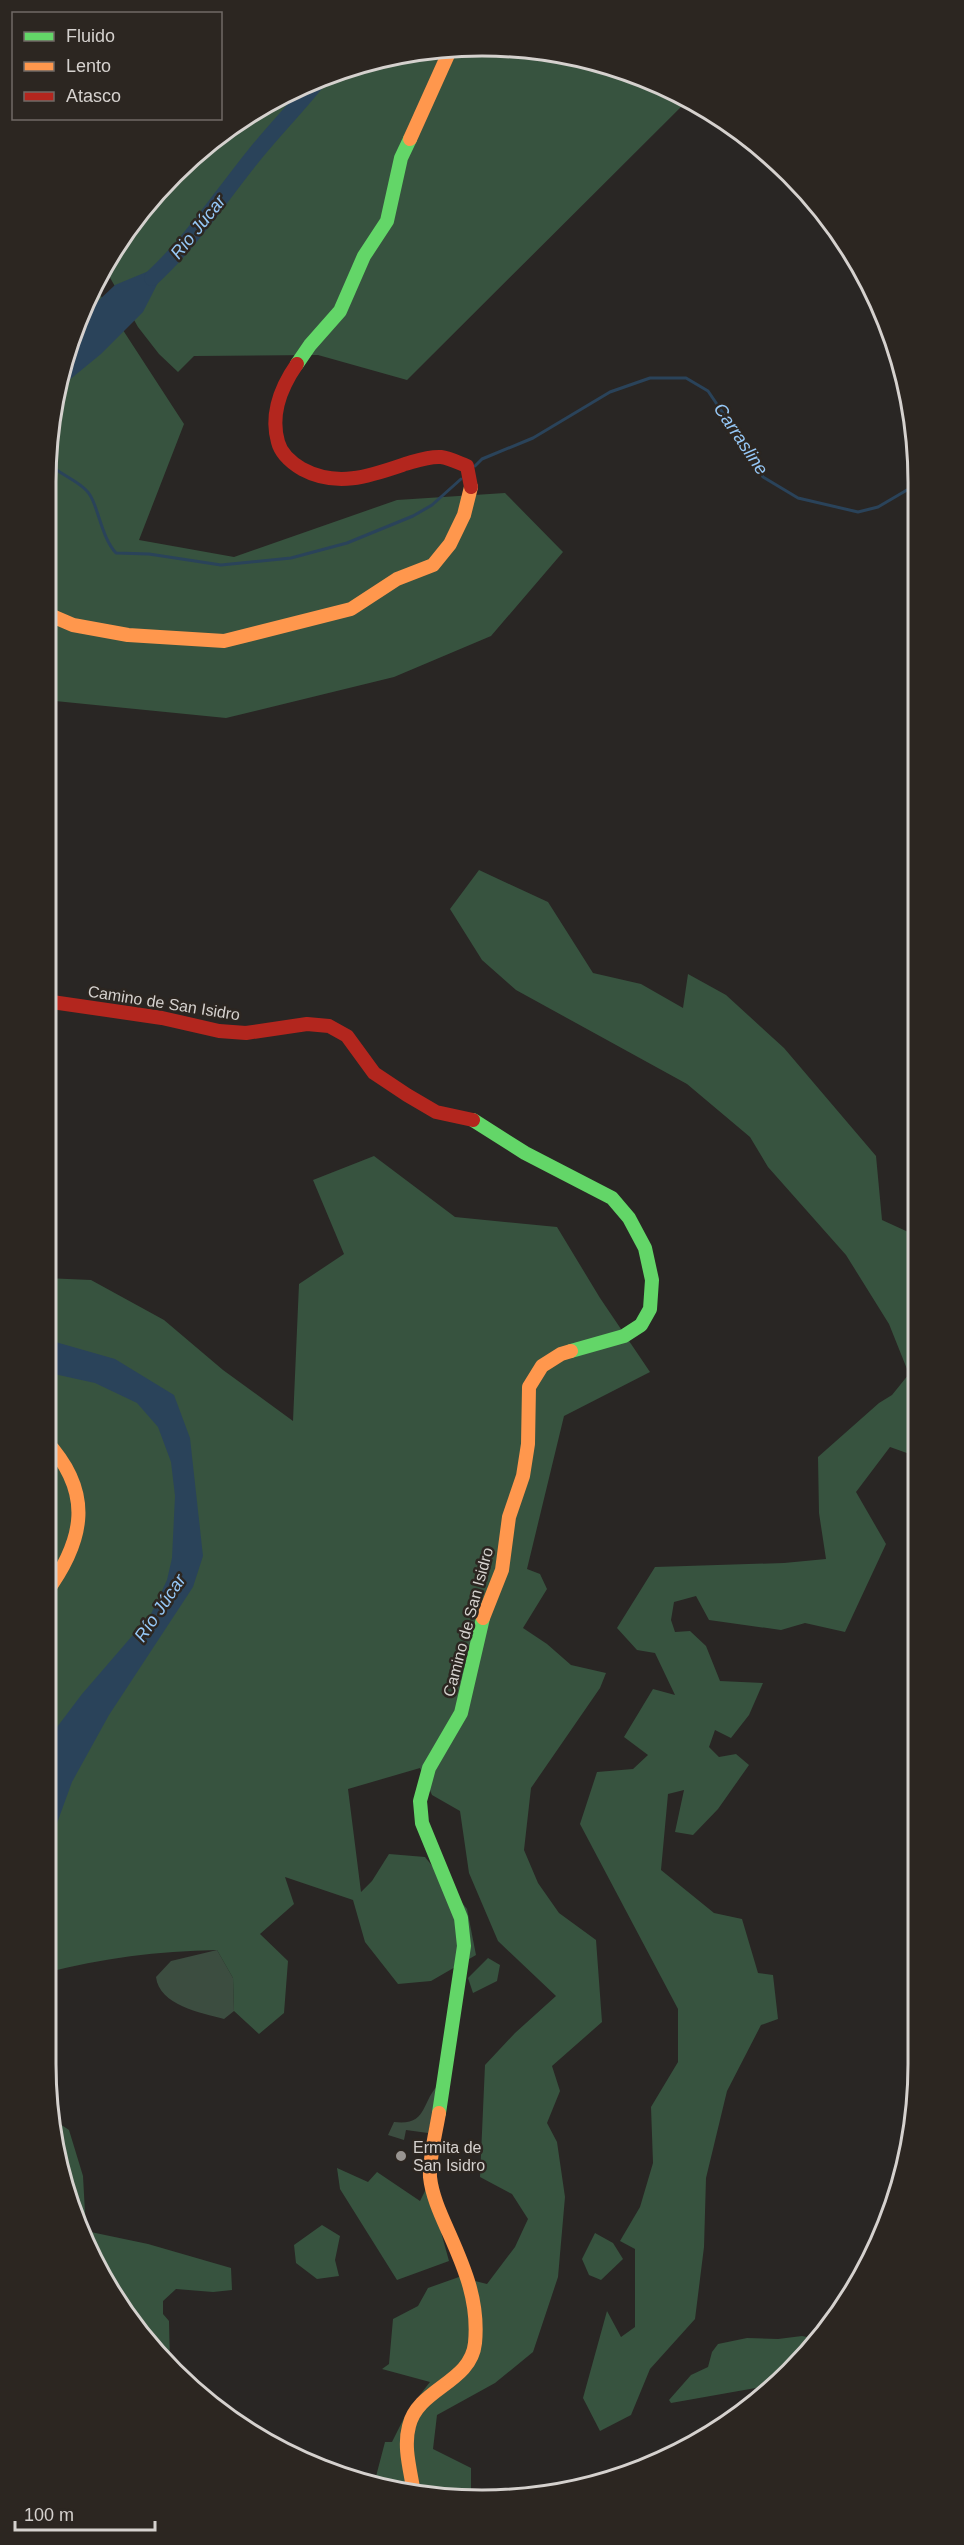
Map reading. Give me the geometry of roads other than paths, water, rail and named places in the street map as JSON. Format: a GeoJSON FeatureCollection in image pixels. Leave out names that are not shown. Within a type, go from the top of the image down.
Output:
{"type":"FeatureCollection","features":[{"type":"Feature","properties":{"kind":"street"},"geometry":{"type":"LineString","coordinates":[[56,618],[73,625],[128,635],[224,641],[318,615],[351,609],[397,579],[433,565],[450,544],[464,515],[471,488],[467,466],[441,457],[420,459],[365,478],[338,480],[312,474],[292,463],[279,447],[274,429],[277,405],[287,379],[310,345],[340,311],[364,256],[387,221],[401,158],[447,57]]}},
{"type":"Feature","properties":{"kind":"street","name":"Camino de San Isidro"},"geometry":{"type":"LineString","coordinates":[[56,1003],[162,1018],[219,1032],[246,1033],[307,1024],[329,1026],[347,1036],[374,1073],[407,1095],[436,1112],[475,1121],[525,1152],[612,1198],[629,1218],[645,1248],[652,1280],[650,1309],[641,1325],[624,1336],[561,1354],[542,1366],[529,1387],[528,1444],[523,1476],[509,1517],[502,1570],[483,1617],[461,1713],[429,1768],[420,1801],[422,1823],[461,1917],[464,1946],[431,2152],[430,2175],[435,2194],[470,2277],[475,2306],[476,2339],[467,2367],[421,2404],[411,2418],[408,2445],[413,2484]]}},
{"type":"Feature","properties":{"kind":"street"},"geometry":{"type":"LineString","coordinates":[[56,1452],[72,1476],[78,1497],[79,1516],[75,1544],[67,1563],[56,1578]]}},
{"type":"Feature","properties":{"kind":"water"},"geometry":{"type":"Polygon","coordinates":[[[168,263],[143,312],[101,354],[68,381],[78,345],[94,305],[115,285],[168,263]]]}},
{"type":"Feature","properties":{"kind":"water","name":"Río Júcar"},"geometry":{"type":"Polygon","coordinates":[[[56,1342],[115,1359],[174,1395],[190,1438],[203,1556],[193,1587],[109,1715],[72,1782],[56,1826],[56,1728],[82,1694],[151,1614],[167,1580],[172,1558],[175,1496],[171,1462],[158,1427],[137,1403],[95,1383],[56,1374],[56,1342]]]}},
{"type":"Feature","properties":{"kind":"waterway","name":"Rio Júcar"},"geometry":{"type":"LineString","coordinates":[[152,278],[193,234],[255,154],[309,92]]}},
{"type":"Feature","properties":{"kind":"waterway","name":"Carrasline"},"geometry":{"type":"LineString","coordinates":[[475,466],[482,459],[533,438],[610,392],[650,378],[686,378],[708,391],[754,459],[763,477],[798,498],[858,512],[878,507],[908,490]]}},
{"type":"Feature","properties":{"kind":"waterway"},"geometry":{"type":"LineString","coordinates":[[56,469],[82,486],[90,495],[106,538],[116,553],[149,554],[221,565],[291,558],[347,543],[413,516],[432,505],[461,479]]}},
{"type":"Feature","properties":{"kind":"place","name":"Ermita de San Isidro"},"geometry":{"type":"Point","coordinates":[401,2156]}}]}
